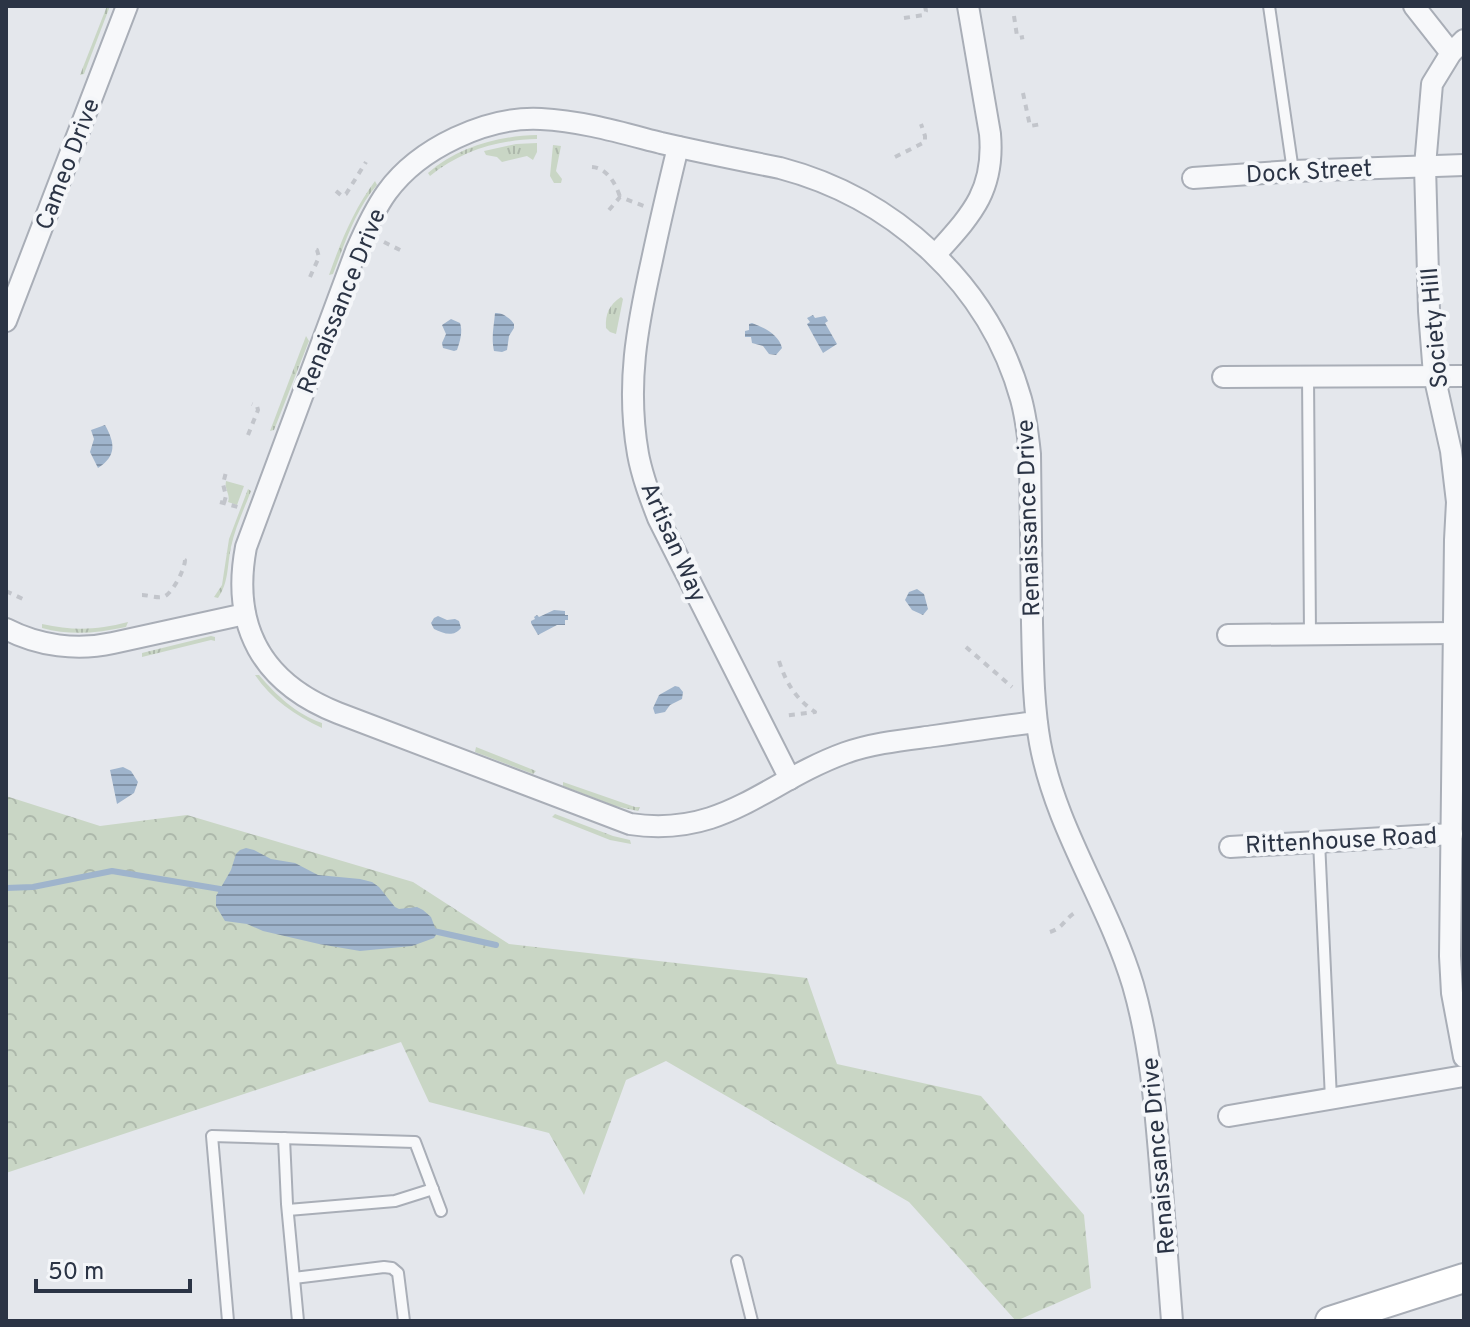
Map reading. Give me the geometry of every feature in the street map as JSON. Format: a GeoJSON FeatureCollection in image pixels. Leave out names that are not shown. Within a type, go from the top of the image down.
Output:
{"type":"FeatureCollection","features":[{"type":"Feature","properties":{"kind":"main road"},"geometry":{"type":"LineString","coordinates":[[1330,1321],[1464,1278]]}},
{"type":"Feature","properties":{"kind":"street","name":"Cameo Drive"},"geometry":{"type":"LineString","coordinates":[[6,321],[127,6]]}},
{"type":"Feature","properties":{"kind":"street"},"geometry":{"type":"LineString","coordinates":[[936,254],[973,209],[981,196],[990,168],[990,134],[968,6]]}},
{"type":"Feature","properties":{"kind":"street"},"geometry":{"type":"LineString","coordinates":[[1414,6],[1457,46]]}},
{"type":"Feature","properties":{"kind":"street","name":"Society Hill"},"geometry":{"type":"LineString","coordinates":[[1457,46],[1432,84],[1425,166],[1434,375],[1451,451],[1457,502],[1460,593],[1455,633],[1458,781],[1452,834],[1450,956],[1458,993],[1464,1057]]}},
{"type":"Feature","properties":{"kind":"street","name":"Renaissance Drive"},"geometry":{"type":"LineString","coordinates":[[1037,722],[871,745],[832,758],[726,813],[675,827],[660,827],[630,824],[309,700],[285,683],[252,636],[245,614],[242,571],[246,547],[356,251],[374,212],[394,183],[417,161],[463,135],[488,126],[543,119],[571,123],[780,168],[824,182],[891,218],[936,254],[976,302],[995,335],[1024,412],[1030,454],[1033,658],[1037,722],[1045,763],[1060,813],[1111,922],[1139,1007],[1154,1092],[1172,1321]]}},
{"type":"Feature","properties":{"kind":"street","name":"Artisan Way"},"geometry":{"type":"LineString","coordinates":[[678,147],[635,344],[633,405],[639,455],[644,480],[663,530],[790,779]]}},
{"type":"Feature","properties":{"kind":"street","name":"Dock Street"},"geometry":{"type":"LineString","coordinates":[[1193,178],[1464,165]]}},
{"type":"Feature","properties":{"kind":"street"},"geometry":{"type":"LineString","coordinates":[[1223,377],[1464,376]]}},
{"type":"Feature","properties":{"kind":"street"},"geometry":{"type":"LineString","coordinates":[[6,629],[25,638],[48,643],[92,646],[245,614]]}},
{"type":"Feature","properties":{"kind":"street"},"geometry":{"type":"LineString","coordinates":[[1228,635],[1455,633]]}},
{"type":"Feature","properties":{"kind":"street","name":"Rittenhouse Road"},"geometry":{"type":"LineString","coordinates":[[1230,847],[1452,834]]}},
{"type":"Feature","properties":{"kind":"street"},"geometry":{"type":"LineString","coordinates":[[1229,1116],[1464,1076]]}},
{"type":"Feature","properties":{"kind":"lane"},"geometry":{"type":"LineString","coordinates":[[1269,6],[1293,171]]}},
{"type":"Feature","properties":{"kind":"lane"},"geometry":{"type":"LineString","coordinates":[[1308,376],[1310,634]]}},
{"type":"Feature","properties":{"kind":"lane"},"geometry":{"type":"LineString","coordinates":[[1319,841],[1331,1099]]}},
{"type":"Feature","properties":{"kind":"lane"},"geometry":{"type":"LineString","coordinates":[[228,1321],[212,1136],[415,1142],[441,1211]]}},
{"type":"Feature","properties":{"kind":"lane"},"geometry":{"type":"LineString","coordinates":[[284,1138],[298,1321]]}},
{"type":"Feature","properties":{"kind":"lane"},"geometry":{"type":"LineString","coordinates":[[288,1210],[395,1201],[433,1189]]}},
{"type":"Feature","properties":{"kind":"lane"},"geometry":{"type":"LineString","coordinates":[[737,1261],[752,1321]]}},
{"type":"Feature","properties":{"kind":"lane"},"geometry":{"type":"LineString","coordinates":[[294,1278],[392,1268],[398,1273],[404,1321]]}},
{"type":"Feature","properties":{"kind":"path"},"geometry":{"type":"LineString","coordinates":[[904,18],[924,15],[925,6]]}},
{"type":"Feature","properties":{"kind":"path"},"geometry":{"type":"LineString","coordinates":[[1014,16],[1017,36],[1024,37]]}},
{"type":"Feature","properties":{"kind":"path"},"geometry":{"type":"LineString","coordinates":[[1023,93],[1030,126],[1042,124]]}},
{"type":"Feature","properties":{"kind":"path"},"geometry":{"type":"LineString","coordinates":[[895,157],[925,142],[921,124]]}},
{"type":"Feature","properties":{"kind":"path"},"geometry":{"type":"LineString","coordinates":[[336,191],[342,196],[346,194],[366,162]]}},
{"type":"Feature","properties":{"kind":"path"},"geometry":{"type":"LineString","coordinates":[[592,167],[599,168],[616,184],[620,197]]}},
{"type":"Feature","properties":{"kind":"path"},"geometry":{"type":"LineString","coordinates":[[620,197],[644,206]]}},
{"type":"Feature","properties":{"kind":"path"},"geometry":{"type":"LineString","coordinates":[[609,210],[620,197]]}},
{"type":"Feature","properties":{"kind":"path"},"geometry":{"type":"LineString","coordinates":[[384,242],[402,251]]}},
{"type":"Feature","properties":{"kind":"path"},"geometry":{"type":"LineString","coordinates":[[310,277],[319,253],[311,248]]}},
{"type":"Feature","properties":{"kind":"path"},"geometry":{"type":"LineString","coordinates":[[248,435],[258,410],[252,404]]}},
{"type":"Feature","properties":{"kind":"path"},"geometry":{"type":"LineString","coordinates":[[226,472],[223,484],[226,496],[222,502],[238,507]]}},
{"type":"Feature","properties":{"kind":"path"},"geometry":{"type":"LineString","coordinates":[[142,595],[168,595],[185,566],[185,560],[181,557]]}},
{"type":"Feature","properties":{"kind":"path"},"geometry":{"type":"LineString","coordinates":[[6,591],[25,600]]}},
{"type":"Feature","properties":{"kind":"path"},"geometry":{"type":"LineString","coordinates":[[966,647],[1012,687]]}},
{"type":"Feature","properties":{"kind":"path"},"geometry":{"type":"LineString","coordinates":[[779,661],[789,686],[815,712],[783,716]]}},
{"type":"Feature","properties":{"kind":"path"},"geometry":{"type":"LineString","coordinates":[[1050,932],[1059,929],[1078,911]]}},
{"type":"Feature","properties":{"kind":"green space"},"geometry":{"type":"Polygon","coordinates":[[[107,6],[110,6],[84,74],[80,75],[107,6]]]}},
{"type":"Feature","properties":{"kind":"green space"},"geometry":{"type":"Polygon","coordinates":[[[537,135],[537,139],[480,148],[430,176],[428,173],[452,156],[479,145],[537,135]]]}},
{"type":"Feature","properties":{"kind":"green space"},"geometry":{"type":"Polygon","coordinates":[[[537,143],[533,160],[527,156],[502,162],[484,151],[516,144],[537,143]]]}},
{"type":"Feature","properties":{"kind":"green space"},"geometry":{"type":"Polygon","coordinates":[[[553,145],[561,146],[556,171],[562,179],[561,183],[554,183],[550,176],[553,145]]]}},
{"type":"Feature","properties":{"kind":"green space"},"geometry":{"type":"Polygon","coordinates":[[[375,181],[377,185],[357,216],[333,274],[329,275],[349,226],[375,181]]]}},
{"type":"Feature","properties":{"kind":"green space"},"geometry":{"type":"Polygon","coordinates":[[[621,297],[616,334],[606,328],[606,318],[621,297]]]}},
{"type":"Feature","properties":{"kind":"green space"},"geometry":{"type":"Polygon","coordinates":[[[306,336],[309,341],[274,430],[270,431],[306,336]]]}},
{"type":"Feature","properties":{"kind":"green space"},"geometry":{"type":"Polygon","coordinates":[[[226,481],[244,486],[237,505],[228,502],[226,481]]]}},
{"type":"Feature","properties":{"kind":"green space"},"geometry":{"type":"Polygon","coordinates":[[[248,489],[251,491],[233,540],[224,586],[218,598],[214,597],[222,585],[229,539],[248,489]]]}},
{"type":"Feature","properties":{"kind":"green space"},"geometry":{"type":"Polygon","coordinates":[[[128,622],[126,627],[94,632],[74,633],[42,628],[42,624],[85,629],[128,622]]]}},
{"type":"Feature","properties":{"kind":"green space"},"geometry":{"type":"Polygon","coordinates":[[[215,637],[215,641],[142,657],[142,653],[215,637]]]}},
{"type":"Feature","properties":{"kind":"green space"},"geometry":{"type":"Polygon","coordinates":[[[255,675],[259,675],[295,709],[322,723],[322,728],[285,706],[255,675]]]}},
{"type":"Feature","properties":{"kind":"green space"},"geometry":{"type":"Polygon","coordinates":[[[476,747],[536,771],[533,774],[475,752],[476,747]]]}},
{"type":"Feature","properties":{"kind":"green space"},"geometry":{"type":"Polygon","coordinates":[[[563,782],[640,807],[638,811],[615,806],[563,786],[563,782]]]}},
{"type":"Feature","properties":{"kind":"green space"},"geometry":{"type":"Polygon","coordinates":[[[6,796],[100,826],[187,815],[413,882],[509,944],[807,978],[837,1064],[981,1096],[1084,1215],[1091,1288],[1016,1321],[909,1202],[666,1061],[626,1080],[584,1195],[549,1133],[429,1102],[401,1042],[6,1173],[6,796]]]}},
{"type":"Feature","properties":{"kind":"green space"},"geometry":{"type":"Polygon","coordinates":[[[555,814],[630,840],[631,844],[610,840],[552,817],[555,814]]]}},
{"type":"Feature","properties":{"kind":"water"},"geometry":{"type":"Polygon","coordinates":[[[495,313],[506,316],[514,324],[507,350],[502,352],[494,351],[495,313]]]}},
{"type":"Feature","properties":{"kind":"water"},"geometry":{"type":"Polygon","coordinates":[[[813,315],[815,318],[825,316],[828,321],[825,323],[837,344],[823,353],[807,324],[810,322],[807,318],[813,315]]]}},
{"type":"Feature","properties":{"kind":"water"},"geometry":{"type":"Polygon","coordinates":[[[451,319],[460,323],[461,329],[458,347],[454,351],[443,348],[442,343],[446,334],[442,325],[451,319]]]}},
{"type":"Feature","properties":{"kind":"water"},"geometry":{"type":"Polygon","coordinates":[[[752,323],[778,339],[782,348],[776,355],[752,343],[751,337],[745,337],[745,331],[752,323]]]}},
{"type":"Feature","properties":{"kind":"water"},"geometry":{"type":"Polygon","coordinates":[[[105,425],[112,449],[109,459],[98,468],[90,452],[94,439],[91,430],[105,425]]]}},
{"type":"Feature","properties":{"kind":"water"},"geometry":{"type":"Polygon","coordinates":[[[917,589],[924,594],[928,609],[923,615],[912,610],[905,600],[909,592],[917,589]]]}},
{"type":"Feature","properties":{"kind":"water"},"geometry":{"type":"Polygon","coordinates":[[[554,610],[565,611],[568,615],[565,625],[557,625],[538,635],[531,621],[537,615],[539,617],[554,610]]]}},
{"type":"Feature","properties":{"kind":"water"},"geometry":{"type":"Polygon","coordinates":[[[438,616],[459,621],[461,628],[451,634],[434,629],[431,623],[438,616]]]}},
{"type":"Feature","properties":{"kind":"water"},"geometry":{"type":"Polygon","coordinates":[[[675,686],[683,692],[682,699],[670,705],[665,712],[655,714],[653,708],[659,695],[675,686]]]}},
{"type":"Feature","properties":{"kind":"water"},"geometry":{"type":"Polygon","coordinates":[[[123,767],[131,771],[138,782],[134,793],[117,804],[110,770],[123,767]]]}},
{"type":"Feature","properties":{"kind":"water"},"geometry":{"type":"Polygon","coordinates":[[[246,848],[271,859],[295,863],[318,875],[372,882],[395,907],[423,910],[431,917],[437,933],[434,938],[412,946],[360,951],[225,921],[216,906],[216,896],[236,854],[246,848]]]}},
{"type":"Feature","properties":{"kind":"waterway"},"geometry":{"type":"LineString","coordinates":[[6,888],[33,887],[112,871],[226,890]]}},
{"type":"Feature","properties":{"kind":"waterway"},"geometry":{"type":"LineString","coordinates":[[429,930],[496,945]]}}]}
